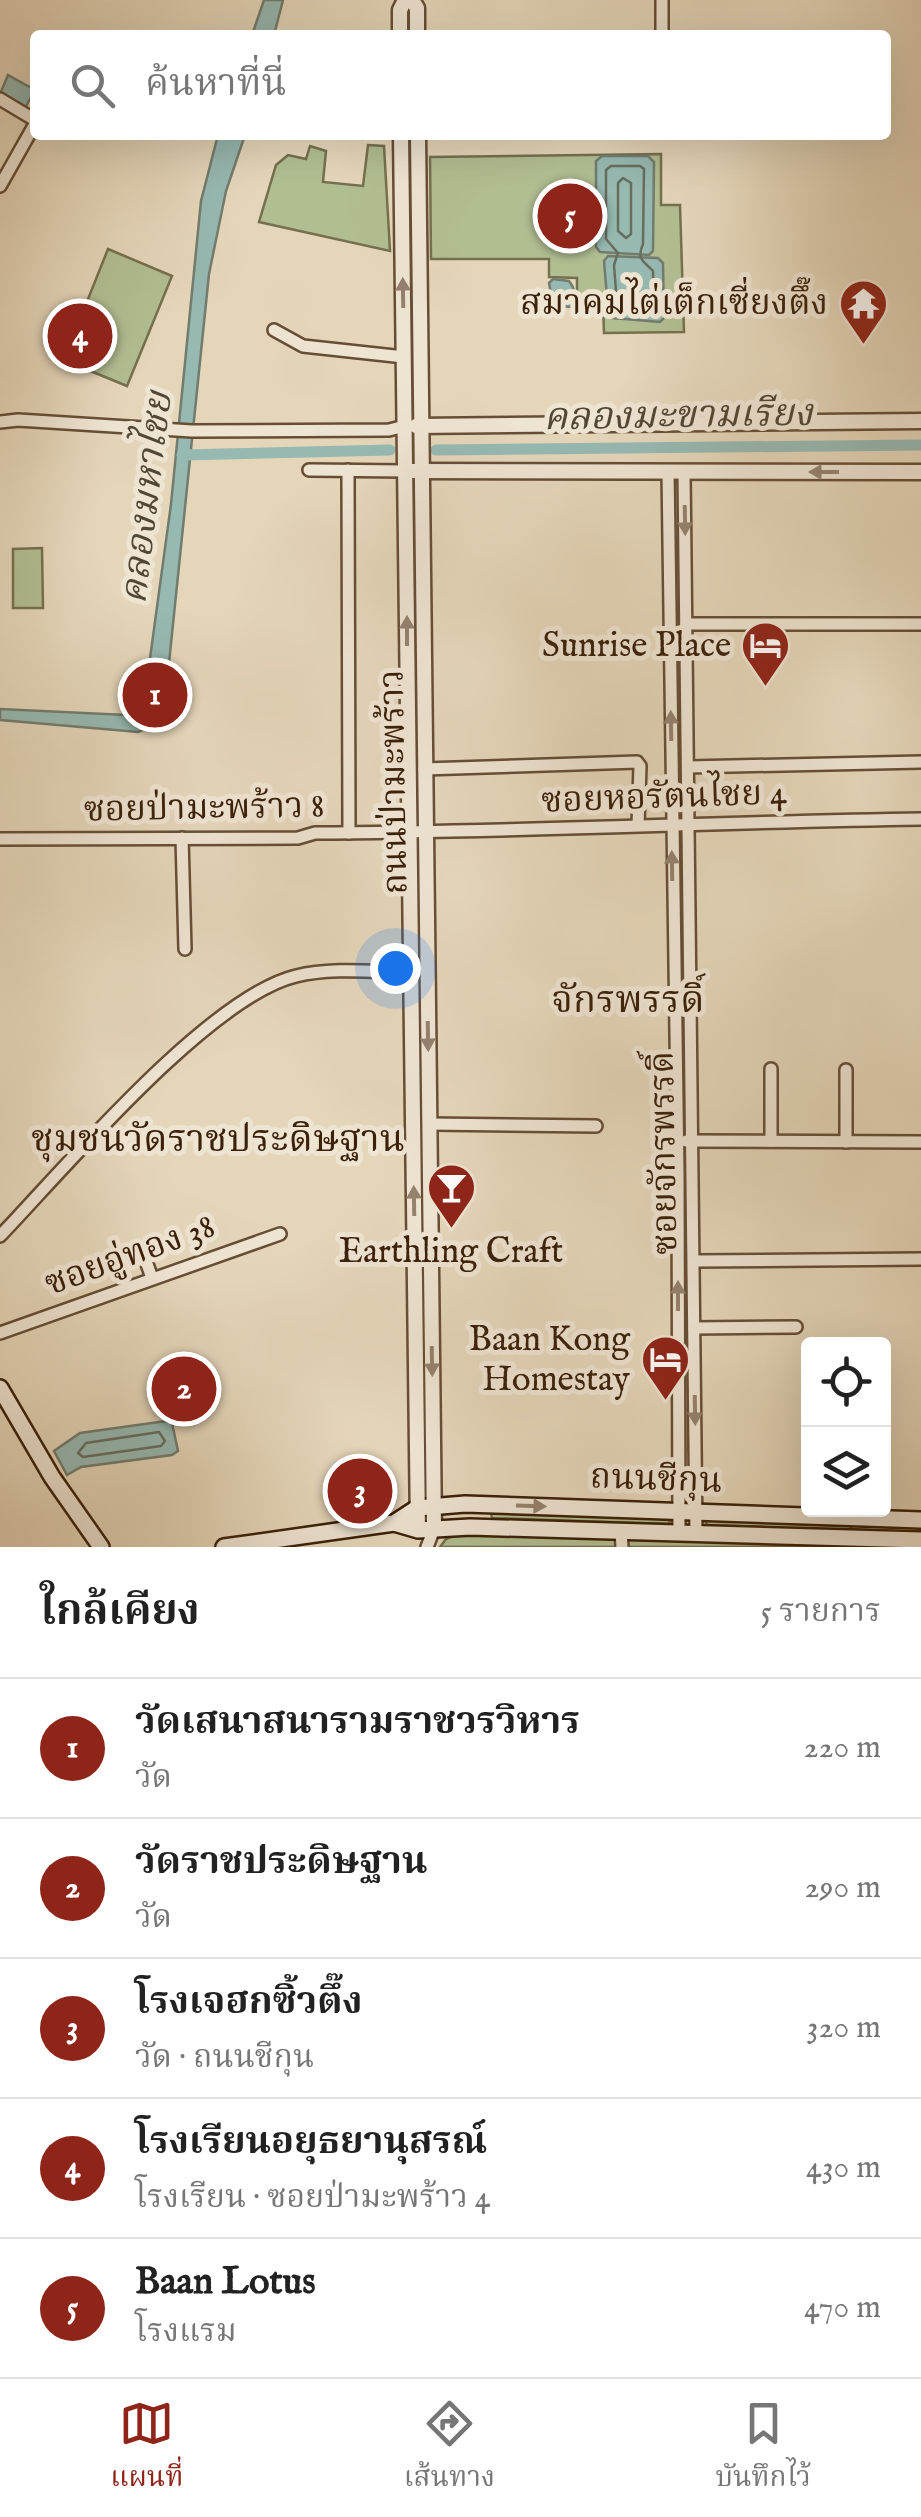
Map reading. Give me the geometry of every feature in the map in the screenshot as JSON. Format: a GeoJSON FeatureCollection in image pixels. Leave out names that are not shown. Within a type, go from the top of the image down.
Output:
{"type":"FeatureCollection","features":[{"type":"Feature","properties":{"kind":"main road"},"geometry":{"type":"LineString","coordinates":[[0,1388],[52,1477],[101,1547]]}},
{"type":"Feature","properties":{"kind":"main road","name":"ถนนชีกุน"},"geometry":{"type":"LineString","coordinates":[[224,1547],[394,1523],[425,1508],[495,1504],[921,1520]]}},
{"type":"Feature","properties":{"kind":"main road","name":"ถนนชีกุน"},"geometry":{"type":"LineString","coordinates":[[394,1523],[426,1530],[470,1527],[622,1539],[679,1533],[921,1540]]}},
{"type":"Feature","properties":{"kind":"street"},"geometry":{"type":"LineString","coordinates":[[400,30],[400,10],[409,0],[416,8],[417,30]]}},
{"type":"Feature","properties":{"kind":"street"},"geometry":{"type":"LineString","coordinates":[[662,0],[662,30]]}},
{"type":"Feature","properties":{"kind":"street"},"geometry":{"type":"LineString","coordinates":[[0,100],[30,119]]}},
{"type":"Feature","properties":{"kind":"street"},"geometry":{"type":"LineString","coordinates":[[0,186],[30,131]]}},
{"type":"Feature","properties":{"kind":"street","name":"ถนนป่ามะพร้าว"},"geometry":{"type":"LineString","coordinates":[[401,140],[405,426],[414,471],[424,769],[429,1124],[425,1508]]}},
{"type":"Feature","properties":{"kind":"street","name":"ถนนป่ามะพร้าว"},"geometry":{"type":"LineString","coordinates":[[418,140],[421,426],[414,471],[409,834],[426,1547]]}},
{"type":"Feature","properties":{"kind":"street"},"geometry":{"type":"LineString","coordinates":[[403,249],[419,249]]}},
{"type":"Feature","properties":{"kind":"street"},"geometry":{"type":"LineString","coordinates":[[274,330],[303,346],[404,357]]}},
{"type":"Feature","properties":{"kind":"street"},"geometry":{"type":"LineString","coordinates":[[0,422],[192,431],[325,432],[405,426],[921,421]]}},
{"type":"Feature","properties":{"kind":"street"},"geometry":{"type":"LineString","coordinates":[[309,470],[921,472]]}},
{"type":"Feature","properties":{"kind":"street"},"geometry":{"type":"LineString","coordinates":[[348,470],[349,833]]}},
{"type":"Feature","properties":{"kind":"street","name":"ซอยจักรพรรดิ์"},"geometry":{"type":"LineString","coordinates":[[668,472],[678,1364],[688,1511],[696,1534]]}},
{"type":"Feature","properties":{"kind":"street","name":"ซอยจักรพรรดิ์"},"geometry":{"type":"LineString","coordinates":[[679,1533],[688,1511],[695,1364],[684,472]]}},
{"type":"Feature","properties":{"kind":"street"},"geometry":{"type":"LineString","coordinates":[[669,554],[686,554]]}},
{"type":"Feature","properties":{"kind":"street"},"geometry":{"type":"LineString","coordinates":[[686,624],[921,624]]}},
{"type":"Feature","properties":{"kind":"street"},"geometry":{"type":"LineString","coordinates":[[670,672],[687,672]]}},
{"type":"Feature","properties":{"kind":"street"},"geometry":{"type":"LineString","coordinates":[[424,769],[637,762],[638,825]]}},
{"type":"Feature","properties":{"kind":"street"},"geometry":{"type":"LineString","coordinates":[[688,767],[921,762]]}},
{"type":"Feature","properties":{"kind":"street","name":"ซอยหอรัตนไชย 4"},"geometry":{"type":"LineString","coordinates":[[409,834],[921,819]]}},
{"type":"Feature","properties":{"kind":"street","name":"ซอยป่ามะพร้าว 8"},"geometry":{"type":"LineString","coordinates":[[0,839],[409,834]]}},
{"type":"Feature","properties":{"kind":"street"},"geometry":{"type":"LineString","coordinates":[[182,838],[185,949]]}},
{"type":"Feature","properties":{"kind":"street"},"geometry":{"type":"LineString","coordinates":[[673,927],[690,927]]}},
{"type":"Feature","properties":{"kind":"street"},"geometry":{"type":"LineString","coordinates":[[0,1236],[196,1038],[263,988],[322,972],[411,972]]}},
{"type":"Feature","properties":{"kind":"street"},"geometry":{"type":"LineString","coordinates":[[771,1069],[772,1142]]}},
{"type":"Feature","properties":{"kind":"street"},"geometry":{"type":"LineString","coordinates":[[846,1070],[846,1142]]}},
{"type":"Feature","properties":{"kind":"street"},"geometry":{"type":"LineString","coordinates":[[429,1124],[596,1126]]}},
{"type":"Feature","properties":{"kind":"street"},"geometry":{"type":"LineString","coordinates":[[677,1141],[921,1142]]}},
{"type":"Feature","properties":{"kind":"street","name":"ซอยอู่ทอง 38"},"geometry":{"type":"LineString","coordinates":[[0,1333],[280,1234]]}},
{"type":"Feature","properties":{"kind":"street"},"geometry":{"type":"LineString","coordinates":[[141,1247],[152,1278]]}},
{"type":"Feature","properties":{"kind":"street"},"geometry":{"type":"LineString","coordinates":[[694,1261],[921,1259]]}},
{"type":"Feature","properties":{"kind":"street"},"geometry":{"type":"LineString","coordinates":[[694,1328],[796,1327]]}},
{"type":"Feature","properties":{"kind":"street"},"geometry":{"type":"LineString","coordinates":[[678,1364],[695,1364]]}},
{"type":"Feature","properties":{"kind":"street"},"geometry":{"type":"LineString","coordinates":[[921,1532],[921,1540]]}},
{"type":"Feature","properties":{"kind":"green space"},"geometry":{"type":"Polygon","coordinates":[[[368,145],[384,146],[390,251],[259,222],[276,165],[288,155],[306,159],[310,146],[326,151],[323,182],[363,186],[368,145]]]}},
{"type":"Feature","properties":{"kind":"green space"},"geometry":{"type":"Polygon","coordinates":[[[661,154],[661,205],[680,205],[684,332],[604,333],[603,303],[577,302],[577,278],[549,277],[549,259],[431,259],[430,157],[661,154]]]}},
{"type":"Feature","properties":{"kind":"green space"},"geometry":{"type":"Polygon","coordinates":[[[108,249],[172,276],[127,386],[76,365],[97,315],[84,309],[108,249]]]}},
{"type":"Feature","properties":{"kind":"green space"},"geometry":{"type":"Polygon","coordinates":[[[42,548],[43,608],[13,608],[13,549],[42,548]]]}},
{"type":"Feature","properties":{"kind":"green space"},"geometry":{"type":"Polygon","coordinates":[[[491,1512],[671,1520],[668,1524],[492,1518],[491,1512]]]}},
{"type":"Feature","properties":{"kind":"green space"},"geometry":{"type":"Polygon","coordinates":[[[705,1520],[846,1524],[853,1529],[904,1532],[707,1525],[705,1520]]]}},
{"type":"Feature","properties":{"kind":"green space"},"geometry":{"type":"Polygon","coordinates":[[[458,1534],[899,1547],[440,1547],[458,1534]]]}},
{"type":"Feature","properties":{"kind":"water"},"geometry":{"type":"Polygon","coordinates":[[[264,0],[283,0],[275,30],[254,30],[264,0]]]}},
{"type":"Feature","properties":{"kind":"water"},"geometry":{"type":"Polygon","coordinates":[[[8,75],[30,87],[25,108],[0,94],[8,75]]]}},
{"type":"Feature","properties":{"kind":"water"},"geometry":{"type":"Polygon","coordinates":[[[217,140],[243,140],[226,191],[209,274],[168,673],[158,716],[138,732],[0,720],[0,709],[147,716],[148,673],[171,504],[201,201],[217,140]]]}},
{"type":"Feature","properties":{"kind":"water"},"geometry":{"type":"Polygon","coordinates":[[[602,156],[648,156],[654,162],[653,251],[649,255],[600,252],[596,247],[596,161],[602,156]]]}},
{"type":"Feature","properties":{"kind":"water"},"geometry":{"type":"Polygon","coordinates":[[[608,256],[658,258],[663,263],[664,318],[660,322],[613,318],[608,309],[604,261],[608,256]]]}},
{"type":"Feature","properties":{"kind":"water"},"geometry":{"type":"Polygon","coordinates":[[[553,279],[571,284],[575,297],[570,307],[553,305],[549,283],[553,279]]]}},
{"type":"Feature","properties":{"kind":"water"},"geometry":{"type":"Polygon","coordinates":[[[172,1423],[178,1451],[172,1455],[81,1467],[67,1475],[54,1451],[80,1433],[172,1423]]]}},
{"type":"Feature","properties":{"kind":"waterway","name":"คลองมะขามเรียง"},"geometry":{"type":"LineString","coordinates":[[436,450],[921,445]]}},
{"type":"Feature","properties":{"kind":"waterway","name":"คลองมะขามเรียง"},"geometry":{"type":"LineString","coordinates":[[182,455],[390,450]]}},
{"type":"Feature","properties":{"kind":"place","name":"Baan Lotus"},"geometry":{"type":"Point","coordinates":[570,216]}},
{"type":"Feature","properties":{"kind":"place","name":"โรงเรียนอยุธยานุสรณ์"},"geometry":{"type":"Point","coordinates":[80,336]}},
{"type":"Feature","properties":{"kind":"place","name":"สมาคมไต่เต็กเซี่ยงตึ๊ง"},"geometry":{"type":"Point","coordinates":[863,346]}},
{"type":"Feature","properties":{"kind":"place","name":"Sunrise Place"},"geometry":{"type":"Point","coordinates":[766,688]}},
{"type":"Feature","properties":{"kind":"place","name":"วัดเสนาสนารามราชวรวิหาร"},"geometry":{"type":"Point","coordinates":[155,695]}},
{"type":"Feature","properties":{"kind":"place","name":"Earthling Craft"},"geometry":{"type":"Point","coordinates":[451,1230]}},
{"type":"Feature","properties":{"kind":"place","name":"วัดราชประดิษฐาน"},"geometry":{"type":"Point","coordinates":[184,1389]}},
{"type":"Feature","properties":{"kind":"place","name":"Baan Kong Homestay"},"geometry":{"type":"Point","coordinates":[665,1402]}},
{"type":"Feature","properties":{"kind":"place","name":"โรงเจฮกซิ้วตึ๊ง"},"geometry":{"type":"Point","coordinates":[360,1491]}},
{"type":"Feature","properties":{"kind":"district","name":"จักรพรรดิ์"},"geometry":{"type":"Point","coordinates":[628,1002]}},
{"type":"Feature","properties":{"kind":"district","name":"ชุมชนวัดราชประดิษฐาน"},"geometry":{"type":"Point","coordinates":[218,1141]}},
{"type":"Feature","properties":{"kind":"water label","name":"คลองมหาไชย"},"geometry":{"type":"Point","coordinates":[148,498]}}]}
